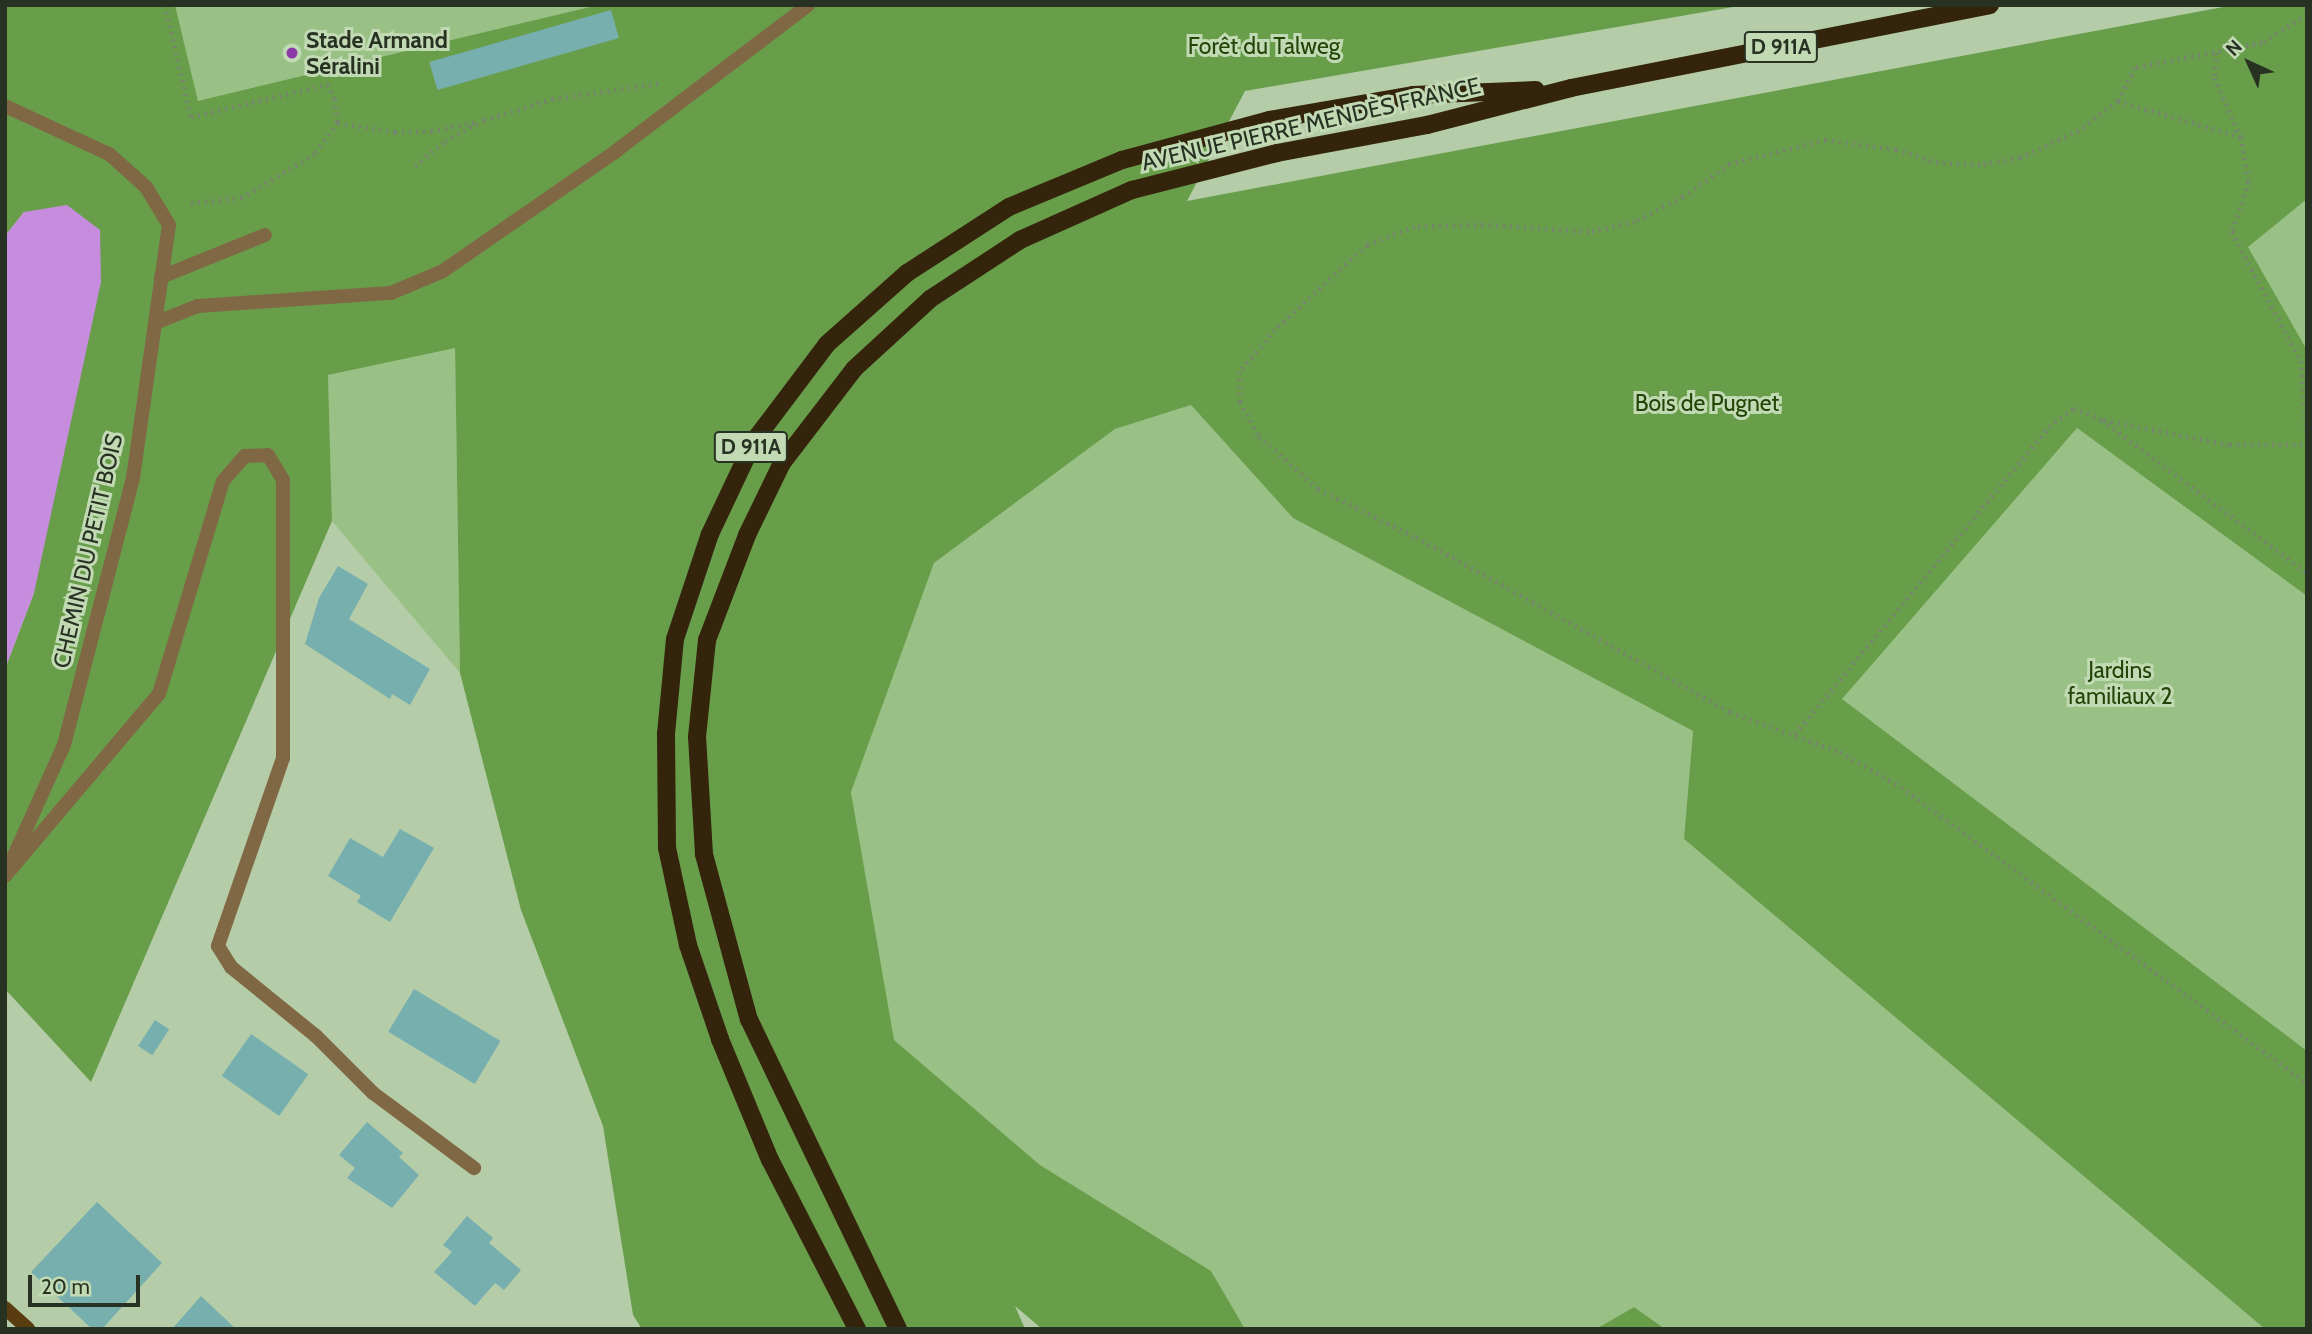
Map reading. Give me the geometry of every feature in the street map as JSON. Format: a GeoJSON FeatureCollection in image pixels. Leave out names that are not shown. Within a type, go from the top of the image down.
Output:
{"type":"FeatureCollection","features":[{"type":"Feature","properties":{"kind":"main road","name":"AVENUE PIERRE MENDÈS FRANCE"},"geometry":{"type":"LineString","coordinates":[[898,1329],[749,1020],[704,854],[698,737],[707,640],[782,463],[854,369],[930,299],[1020,240],[1132,190],[1277,153],[1427,125],[1571,89],[1990,5]]}},
{"type":"Feature","properties":{"kind":"main road","name":"AVENUE PIERRE MENDÈS FRANCE"},"geometry":{"type":"LineString","coordinates":[[857,1329],[770,1160],[720,1039],[688,945],[667,848],[666,734],[676,639],[710,534],[754,441],[827,344],[907,273],[1009,207],[1122,160],[1269,120],[1413,94],[1571,89]]}},
{"type":"Feature","properties":{"kind":"street"},"geometry":{"type":"LineString","coordinates":[[155,323],[198,306],[391,293],[443,271],[718,74],[808,5]]}},
{"type":"Feature","properties":{"kind":"street","name":"CHEMIN DU PETIT BOIS"},"geometry":{"type":"LineString","coordinates":[[5,106],[109,154],[146,187],[169,225],[134,478],[64,746],[5,875]]}},
{"type":"Feature","properties":{"kind":"street"},"geometry":{"type":"LineString","coordinates":[[161,277],[265,235]]}},
{"type":"Feature","properties":{"kind":"street"},"geometry":{"type":"LineString","coordinates":[[5,875],[159,694],[223,481],[245,456],[268,454],[283,480],[283,758],[218,946],[231,967],[316,1036],[373,1093],[474,1168]]}},
{"type":"Feature","properties":{"kind":"street"},"geometry":{"type":"LineString","coordinates":[[5,1308],[28,1329]]}},
{"type":"Feature","properties":{"kind":"path"},"geometry":{"type":"LineString","coordinates":[[165,5],[191,117],[328,83],[338,123]]}},
{"type":"Feature","properties":{"kind":"path"},"geometry":{"type":"LineString","coordinates":[[2307,15],[2262,43],[2134,68],[2118,101],[2079,131],[2020,158],[1980,165],[1938,163],[1896,150],[1826,140],[1730,163],[1683,197],[1635,222],[1588,232],[1483,225],[1415,227],[1367,245],[1275,330],[1240,372],[1241,401],[1259,436],[1318,489],[1416,537],[1731,712],[1840,752],[1901,787],[2307,1083]]}},
{"type":"Feature","properties":{"kind":"path"},"geometry":{"type":"LineString","coordinates":[[2217,53],[2215,78],[2241,137],[2249,182],[2232,232],[2301,361],[2307,436]]}},
{"type":"Feature","properties":{"kind":"path"},"geometry":{"type":"LineString","coordinates":[[338,123],[358,129],[431,131],[484,120],[552,99],[718,74]]}},
{"type":"Feature","properties":{"kind":"path"},"geometry":{"type":"LineString","coordinates":[[2118,101],[2241,137]]}},
{"type":"Feature","properties":{"kind":"path"},"geometry":{"type":"LineString","coordinates":[[415,166],[446,141],[484,120]]}},
{"type":"Feature","properties":{"kind":"path"},"geometry":{"type":"LineString","coordinates":[[208,204],[242,198],[274,182],[315,154],[338,123]]}},
{"type":"Feature","properties":{"kind":"path"},"geometry":{"type":"LineString","coordinates":[[1795,734],[2049,427],[2074,408],[2102,420],[2230,444],[2307,445]]}},
{"type":"Feature","properties":{"kind":"path"},"geometry":{"type":"LineString","coordinates":[[2102,420],[2307,573]]}},
{"type":"Feature","properties":{"kind":"green space"},"geometry":{"type":"Polygon","coordinates":[[[5,5],[175,5],[198,101],[598,5],[1745,5],[1245,91],[1187,201],[2234,5],[2307,5],[2307,199],[2248,247],[2307,350],[2307,596],[2077,428],[1842,699],[2307,1051],[2307,1329],[2265,1329],[1684,839],[1693,731],[1293,518],[1191,405],[1115,429],[934,563],[851,792],[894,1040],[1040,1165],[1211,1271],[1245,1329],[1042,1329],[1015,1306],[1025,1329],[642,1329],[633,1315],[603,1126],[521,910],[460,673],[455,348],[328,375],[332,521],[91,1082],[5,989],[5,669],[34,593],[24,212],[5,236],[5,5]]]}},
{"type":"Feature","properties":{"kind":"green space","name":"Stade Armand Séralini"},"geometry":{"type":"Polygon","coordinates":[[[175,5],[598,5],[198,102],[175,5]]]}},
{"type":"Feature","properties":{"kind":"green space"},"geometry":{"type":"Polygon","coordinates":[[[2307,199],[2307,350],[2248,247],[2307,199]]]}},
{"type":"Feature","properties":{"kind":"green space"},"geometry":{"type":"Polygon","coordinates":[[[455,347],[460,673],[332,521],[328,375],[455,347]]]}},
{"type":"Feature","properties":{"kind":"green space"},"geometry":{"type":"Polygon","coordinates":[[[1191,405],[1293,518],[1693,731],[1684,839],[2265,1329],[1665,1329],[1634,1307],[1596,1329],[1245,1329],[1210,1271],[1040,1165],[893,1040],[851,791],[934,563],[1115,429],[1191,405]]]}},
{"type":"Feature","properties":{"kind":"green space","name":"Jardins familiaux 2"},"geometry":{"type":"Polygon","coordinates":[[[2077,428],[2307,596],[2307,1051],[1841,699],[2077,428]]]}},
{"type":"Feature","properties":{"kind":"green space"},"geometry":{"type":"Polygon","coordinates":[[[1634,1307],[1665,1329],[1596,1329],[1634,1307]]]}},
{"type":"Feature","properties":{"kind":"shaded area"},"geometry":{"type":"Polygon","coordinates":[[[67,205],[100,230],[101,282],[34,593],[5,669],[5,236],[24,212],[67,205]]]}},
{"type":"Feature","properties":{"kind":"building"},"geometry":{"type":"Polygon","coordinates":[[[611,10],[619,38],[437,90],[429,62],[611,10]]]}},
{"type":"Feature","properties":{"kind":"building"},"geometry":{"type":"Polygon","coordinates":[[[338,566],[368,584],[349,619],[430,669],[410,705],[392,694],[390,699],[305,644],[319,598],[338,566]]]}},
{"type":"Feature","properties":{"kind":"building"},"geometry":{"type":"Polygon","coordinates":[[[400,829],[434,848],[390,922],[357,902],[361,896],[328,876],[350,838],[383,857],[400,829]]]}},
{"type":"Feature","properties":{"kind":"building"},"geometry":{"type":"Polygon","coordinates":[[[414,989],[501,1041],[475,1084],[388,1032],[414,989]]]}},
{"type":"Feature","properties":{"kind":"building"},"geometry":{"type":"Polygon","coordinates":[[[155,1020],[169,1029],[152,1055],[138,1046],[155,1020]]]}},
{"type":"Feature","properties":{"kind":"building"},"geometry":{"type":"Polygon","coordinates":[[[251,1034],[308,1074],[279,1116],[222,1076],[251,1034]]]}},
{"type":"Feature","properties":{"kind":"building"},"geometry":{"type":"Polygon","coordinates":[[[367,1122],[403,1153],[399,1157],[419,1175],[392,1208],[347,1178],[355,1168],[339,1155],[367,1122]]]}},
{"type":"Feature","properties":{"kind":"building"},"geometry":{"type":"Polygon","coordinates":[[[97,1202],[162,1263],[102,1329],[92,1329],[31,1272],[97,1202]]]}},
{"type":"Feature","properties":{"kind":"building"},"geometry":{"type":"Polygon","coordinates":[[[467,1216],[493,1238],[489,1243],[521,1270],[504,1290],[495,1283],[475,1306],[434,1272],[452,1252],[443,1245],[467,1216]]]}},
{"type":"Feature","properties":{"kind":"building"},"geometry":{"type":"Polygon","coordinates":[[[201,1296],[236,1329],[172,1329],[201,1296]]]}},
{"type":"Feature","properties":{"kind":"place","name":"Stade Armand Séralini"},"geometry":{"type":"Point","coordinates":[292,53]}},
{"type":"Feature","properties":{"kind":"park label","name":"Forêt du Talweg"},"geometry":{"type":"Point","coordinates":[1264,46]}},
{"type":"Feature","properties":{"kind":"park label","name":"Bois de Pugnet"},"geometry":{"type":"Point","coordinates":[1707,403]}}]}
